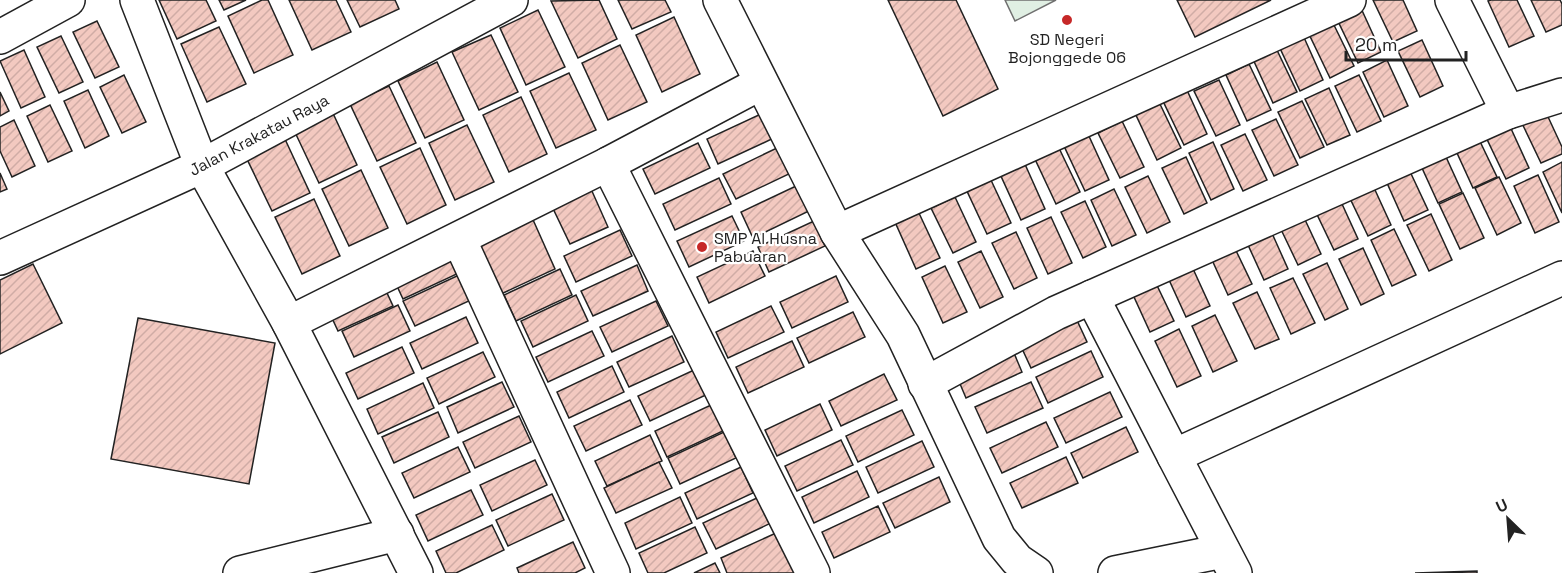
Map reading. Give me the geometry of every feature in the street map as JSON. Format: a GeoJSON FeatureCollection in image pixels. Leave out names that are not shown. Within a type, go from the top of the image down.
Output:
{"type":"FeatureCollection","features":[{"type":"Feature","properties":{"kind":"street"},"geometry":{"type":"LineString","coordinates":[[0,37],[68,0]]}},
{"type":"Feature","properties":{"kind":"street"},"geometry":{"type":"LineString","coordinates":[[137,0],[202,166],[289,323],[416,573]]}},
{"type":"Feature","properties":{"kind":"street","name":"Jalan Krakatau Raya"},"geometry":{"type":"LineString","coordinates":[[0,258],[202,166],[512,0]]}},
{"type":"Feature","properties":{"kind":"street"},"geometry":{"type":"LineString","coordinates":[[720,0],[837,232],[903,335],[999,538],[1017,560],[1036,573]]}},
{"type":"Feature","properties":{"kind":"street"},"geometry":{"type":"LineString","coordinates":[[837,232],[1349,0]]}},
{"type":"Feature","properties":{"kind":"street"},"geometry":{"type":"LineString","coordinates":[[1452,0],[1508,112]]}},
{"type":"Feature","properties":{"kind":"street"},"geometry":{"type":"LineString","coordinates":[[289,323],[608,164],[761,83]]}},
{"type":"Feature","properties":{"kind":"street"},"geometry":{"type":"LineString","coordinates":[[925,384],[1092,297],[1508,112],[1560,104]]}},
{"type":"Feature","properties":{"kind":"street"},"geometry":{"type":"LineString","coordinates":[[608,164],[813,573]]}},
{"type":"Feature","properties":{"kind":"street"},"geometry":{"type":"LineString","coordinates":[[459,239],[614,573]]}},
{"type":"Feature","properties":{"kind":"street"},"geometry":{"type":"LineString","coordinates":[[1174,456],[1562,278]]}},
{"type":"Feature","properties":{"kind":"street"},"geometry":{"type":"LineString","coordinates":[[1092,297],[1229,562],[1115,573]]}},
{"type":"Feature","properties":{"kind":"street"},"geometry":{"type":"LineString","coordinates":[[240,573],[397,534]]}},
{"type":"Feature","properties":{"kind":"green space"},"geometry":{"type":"Polygon","coordinates":[[[1005,0],[1056,0],[1015,21],[1005,0]]]}},
{"type":"Feature","properties":{"kind":"building"},"geometry":{"type":"Polygon","coordinates":[[[159,0],[206,0],[216,21],[177,39],[159,0]]]}},
{"type":"Feature","properties":{"kind":"building"},"geometry":{"type":"Polygon","coordinates":[[[219,0],[246,0],[224,10],[219,0]]]}},
{"type":"Feature","properties":{"kind":"building"},"geometry":{"type":"Polygon","coordinates":[[[262,0],[268,0],[293,55],[254,73],[228,16],[262,0]]]}},
{"type":"Feature","properties":{"kind":"building"},"geometry":{"type":"Polygon","coordinates":[[[289,0],[336,0],[351,32],[312,50],[289,0]]]}},
{"type":"Feature","properties":{"kind":"building"},"geometry":{"type":"Polygon","coordinates":[[[347,0],[395,0],[399,9],[360,27],[347,0]]]}},
{"type":"Feature","properties":{"kind":"building"},"geometry":{"type":"Polygon","coordinates":[[[599,0],[617,39],[578,58],[551,1],[599,0]]]}},
{"type":"Feature","properties":{"kind":"building"},"geometry":{"type":"Polygon","coordinates":[[[618,0],[665,0],[671,12],[632,29],[618,0]]]}},
{"type":"Feature","properties":{"kind":"building"},"geometry":{"type":"Polygon","coordinates":[[[888,0],[956,0],[998,89],[943,116],[888,0]]]}},
{"type":"Feature","properties":{"kind":"building"},"geometry":{"type":"Polygon","coordinates":[[[1177,0],[1271,0],[1195,37],[1177,0]]]}},
{"type":"Feature","properties":{"kind":"building"},"geometry":{"type":"Polygon","coordinates":[[[1373,0],[1403,0],[1417,31],[1393,42],[1373,0]]]}},
{"type":"Feature","properties":{"kind":"building"},"geometry":{"type":"Polygon","coordinates":[[[1517,0],[1534,36],[1509,47],[1488,1],[1517,0]]]}},
{"type":"Feature","properties":{"kind":"building"},"geometry":{"type":"Polygon","coordinates":[[[1531,0],[1560,0],[1562,25],[1546,32],[1531,0]]]}},
{"type":"Feature","properties":{"kind":"building"},"geometry":{"type":"Polygon","coordinates":[[[1360,6],[1381,52],[1358,63],[1336,17],[1360,6]]]}},
{"type":"Feature","properties":{"kind":"building"},"geometry":{"type":"Polygon","coordinates":[[[538,10],[565,67],[526,85],[500,28],[538,10]]]}},
{"type":"Feature","properties":{"kind":"building"},"geometry":{"type":"Polygon","coordinates":[[[674,17],[700,74],[662,92],[636,35],[674,17]]]}},
{"type":"Feature","properties":{"kind":"building"},"geometry":{"type":"Polygon","coordinates":[[[97,21],[119,67],[95,78],[73,32],[97,21]]]}},
{"type":"Feature","properties":{"kind":"building"},"geometry":{"type":"Polygon","coordinates":[[[1332,21],[1354,66],[1330,78],[1308,32],[1332,21]]]}},
{"type":"Feature","properties":{"kind":"building"},"geometry":{"type":"Polygon","coordinates":[[[219,27],[246,84],[207,102],[181,44],[219,27]]]}},
{"type":"Feature","properties":{"kind":"building"},"geometry":{"type":"Polygon","coordinates":[[[1302,33],[1323,80],[1300,91],[1278,44],[1302,33]]]}},
{"type":"Feature","properties":{"kind":"building"},"geometry":{"type":"Polygon","coordinates":[[[491,35],[518,92],[479,110],[452,52],[491,35]]]}},
{"type":"Feature","properties":{"kind":"building"},"geometry":{"type":"Polygon","coordinates":[[[61,36],[83,82],[59,93],[37,47],[61,36]]]}},
{"type":"Feature","properties":{"kind":"building"},"geometry":{"type":"Polygon","coordinates":[[[1422,40],[1443,86],[1420,97],[1398,51],[1422,40]]]}},
{"type":"Feature","properties":{"kind":"building"},"geometry":{"type":"Polygon","coordinates":[[[620,45],[647,102],[608,120],[582,63],[620,45]]]}},
{"type":"Feature","properties":{"kind":"building"},"geometry":{"type":"Polygon","coordinates":[[[1275,46],[1297,92],[1273,103],[1252,57],[1275,46]]]}},
{"type":"Feature","properties":{"kind":"building"},"geometry":{"type":"Polygon","coordinates":[[[24,50],[45,97],[21,108],[0,61],[24,50]]]}},
{"type":"Feature","properties":{"kind":"building"},"geometry":{"type":"Polygon","coordinates":[[[1387,60],[1408,106],[1384,117],[1363,72],[1387,60]]]}},
{"type":"Feature","properties":{"kind":"building"},"geometry":{"type":"Polygon","coordinates":[[[437,62],[464,120],[425,138],[398,81],[437,62]]]}},
{"type":"Feature","properties":{"kind":"building"},"geometry":{"type":"Polygon","coordinates":[[[1249,64],[1271,110],[1247,121],[1226,75],[1249,64]]]}},
{"type":"Feature","properties":{"kind":"building"},"geometry":{"type":"Polygon","coordinates":[[[569,73],[596,130],[556,148],[530,91],[569,73]]]}},
{"type":"Feature","properties":{"kind":"building"},"geometry":{"type":"Polygon","coordinates":[[[124,75],[146,122],[122,133],[100,87],[124,75]]]}},
{"type":"Feature","properties":{"kind":"building"},"geometry":{"type":"Polygon","coordinates":[[[1359,75],[1381,121],[1357,132],[1335,86],[1359,75]]]}},
{"type":"Feature","properties":{"kind":"building"},"geometry":{"type":"Polygon","coordinates":[[[1219,80],[1240,125],[1216,136],[1194,91],[1219,80]]]}},
{"type":"Feature","properties":{"kind":"building"},"geometry":{"type":"Polygon","coordinates":[[[389,86],[416,143],[377,161],[350,104],[389,86]]]}},
{"type":"Feature","properties":{"kind":"building"},"geometry":{"type":"Polygon","coordinates":[[[1186,88],[1207,134],[1184,145],[1162,99],[1186,88]]]}},
{"type":"Feature","properties":{"kind":"building"},"geometry":{"type":"Polygon","coordinates":[[[1329,88],[1350,135],[1327,145],[1305,99],[1329,88]]]}},
{"type":"Feature","properties":{"kind":"building"},"geometry":{"type":"Polygon","coordinates":[[[88,90],[109,136],[85,148],[64,101],[88,90]]]}},
{"type":"Feature","properties":{"kind":"building"},"geometry":{"type":"Polygon","coordinates":[[[0,92],[9,111],[0,116],[0,92]]]}},
{"type":"Feature","properties":{"kind":"building"},"geometry":{"type":"Polygon","coordinates":[[[521,97],[547,154],[509,172],[483,115],[521,97]]]}},
{"type":"Feature","properties":{"kind":"building"},"geometry":{"type":"Polygon","coordinates":[[[1302,101],[1324,147],[1300,158],[1278,112],[1302,101]]]}},
{"type":"Feature","properties":{"kind":"building"},"geometry":{"type":"Polygon","coordinates":[[[1159,102],[1181,148],[1157,160],[1135,113],[1159,102]]]}},
{"type":"Feature","properties":{"kind":"building"},"geometry":{"type":"Polygon","coordinates":[[[50,105],[72,151],[48,162],[27,116],[50,105]]]}},
{"type":"Feature","properties":{"kind":"building"},"geometry":{"type":"Polygon","coordinates":[[[1543,106],[1562,147],[1562,154],[1541,163],[1519,117],[1543,106]]]}},
{"type":"Feature","properties":{"kind":"building"},"geometry":{"type":"Polygon","coordinates":[[[331,109],[357,165],[319,183],[292,126],[331,109]]]}},
{"type":"Feature","properties":{"kind":"building"},"geometry":{"type":"Polygon","coordinates":[[[763,113],[774,138],[718,164],[707,139],[763,113]]]}},
{"type":"Feature","properties":{"kind":"building"},"geometry":{"type":"Polygon","coordinates":[[[1276,119],[1298,165],[1274,176],[1252,130],[1276,119]]]}},
{"type":"Feature","properties":{"kind":"building"},"geometry":{"type":"Polygon","coordinates":[[[14,120],[35,166],[12,177],[0,151],[0,127],[14,120]]]}},
{"type":"Feature","properties":{"kind":"building"},"geometry":{"type":"Polygon","coordinates":[[[1122,121],[1144,167],[1120,178],[1098,133],[1122,121]]]}},
{"type":"Feature","properties":{"kind":"building"},"geometry":{"type":"Polygon","coordinates":[[[1508,122],[1529,168],[1506,179],[1484,133],[1508,122]]]}},
{"type":"Feature","properties":{"kind":"building"},"geometry":{"type":"Polygon","coordinates":[[[467,125],[494,182],[455,200],[429,143],[467,125]]]}},
{"type":"Feature","properties":{"kind":"building"},"geometry":{"type":"Polygon","coordinates":[[[1475,131],[1497,177],[1473,188],[1452,142],[1475,131]]]}},
{"type":"Feature","properties":{"kind":"building"},"geometry":{"type":"Polygon","coordinates":[[[1088,134],[1109,180],[1085,191],[1064,146],[1088,134]]]}},
{"type":"Feature","properties":{"kind":"building"},"geometry":{"type":"Polygon","coordinates":[[[1245,134],[1267,180],[1243,191],[1221,145],[1245,134]]]}},
{"type":"Feature","properties":{"kind":"building"},"geometry":{"type":"Polygon","coordinates":[[[284,137],[310,193],[272,211],[245,155],[284,137]]]}},
{"type":"Feature","properties":{"kind":"building"},"geometry":{"type":"Polygon","coordinates":[[[1213,142],[1234,189],[1211,200],[1189,153],[1213,142]]]}},
{"type":"Feature","properties":{"kind":"building"},"geometry":{"type":"Polygon","coordinates":[[[698,143],[710,168],[655,194],[643,169],[698,143]]]}},
{"type":"Feature","properties":{"kind":"building"},"geometry":{"type":"Polygon","coordinates":[[[1058,146],[1080,192],[1056,204],[1034,157],[1058,146]]]}},
{"type":"Feature","properties":{"kind":"building"},"geometry":{"type":"Polygon","coordinates":[[[1441,146],[1462,192],[1438,203],[1417,157],[1441,146]]]}},
{"type":"Feature","properties":{"kind":"building"},"geometry":{"type":"Polygon","coordinates":[[[779,147],[791,173],[736,199],[723,174],[779,147]]]}},
{"type":"Feature","properties":{"kind":"building"},"geometry":{"type":"Polygon","coordinates":[[[420,148],[446,205],[407,224],[380,167],[420,148]]]}},
{"type":"Feature","properties":{"kind":"building"},"geometry":{"type":"Polygon","coordinates":[[[1186,157],[1207,203],[1184,214],[1162,168],[1186,157]]]}},
{"type":"Feature","properties":{"kind":"building"},"geometry":{"type":"Polygon","coordinates":[[[1024,162],[1045,209],[1021,220],[1000,174],[1024,162]]]}},
{"type":"Feature","properties":{"kind":"building"},"geometry":{"type":"Polygon","coordinates":[[[1562,162],[1562,213],[1543,172],[1562,162]]]}},
{"type":"Feature","properties":{"kind":"building"},"geometry":{"type":"Polygon","coordinates":[[[1406,163],[1428,210],[1404,221],[1383,174],[1406,163]]]}},
{"type":"Feature","properties":{"kind":"building"},"geometry":{"type":"Polygon","coordinates":[[[361,170],[388,228],[349,246],[322,189],[361,170]]]}},
{"type":"Feature","properties":{"kind":"building"},"geometry":{"type":"Polygon","coordinates":[[[0,173],[7,189],[0,192],[0,173]]]}},
{"type":"Feature","properties":{"kind":"building"},"geometry":{"type":"Polygon","coordinates":[[[1538,175],[1559,222],[1535,233],[1514,186],[1538,175]]]}},
{"type":"Feature","properties":{"kind":"building"},"geometry":{"type":"Polygon","coordinates":[[[1148,176],[1170,222],[1147,233],[1125,187],[1148,176]]]}},
{"type":"Feature","properties":{"kind":"building"},"geometry":{"type":"Polygon","coordinates":[[[1499,177],[1521,223],[1497,235],[1475,188],[1499,177]]]}},
{"type":"Feature","properties":{"kind":"building"},"geometry":{"type":"Polygon","coordinates":[[[719,178],[731,204],[675,230],[663,204],[719,178]]]}},
{"type":"Feature","properties":{"kind":"building"},"geometry":{"type":"Polygon","coordinates":[[[990,178],[1011,223],[987,234],[966,189],[990,178]]]}},
{"type":"Feature","properties":{"kind":"building"},"geometry":{"type":"Polygon","coordinates":[[[1370,179],[1391,225],[1368,236],[1346,190],[1370,179]]]}},
{"type":"Feature","properties":{"kind":"building"},"geometry":{"type":"Polygon","coordinates":[[[587,180],[608,227],[570,244],[548,198],[587,180]]]}},
{"type":"Feature","properties":{"kind":"building"},"geometry":{"type":"Polygon","coordinates":[[[796,186],[809,211],[753,238],[741,212],[796,186]]]}},
{"type":"Feature","properties":{"kind":"building"},"geometry":{"type":"Polygon","coordinates":[[[1114,189],[1136,235],[1112,246],[1091,200],[1114,189]]]}},
{"type":"Feature","properties":{"kind":"building"},"geometry":{"type":"Polygon","coordinates":[[[1337,193],[1358,239],[1334,250],[1312,204],[1337,193]]]}},
{"type":"Feature","properties":{"kind":"building"},"geometry":{"type":"Polygon","coordinates":[[[1463,193],[1484,238],[1460,249],[1439,204],[1463,193]]]}},
{"type":"Feature","properties":{"kind":"building"},"geometry":{"type":"Polygon","coordinates":[[[955,197],[976,242],[953,253],[931,208],[955,197]]]}},
{"type":"Feature","properties":{"kind":"building"},"geometry":{"type":"Polygon","coordinates":[[[314,199],[340,256],[302,274],[275,217],[314,199]]]}},
{"type":"Feature","properties":{"kind":"building"},"geometry":{"type":"Polygon","coordinates":[[[1085,201],[1106,247],[1083,258],[1061,212],[1085,201]]]}},
{"type":"Feature","properties":{"kind":"building"},"geometry":{"type":"Polygon","coordinates":[[[1300,209],[1321,254],[1298,265],[1276,219],[1300,209]]]}},
{"type":"Feature","properties":{"kind":"building"},"geometry":{"type":"Polygon","coordinates":[[[918,211],[940,258],[916,269],[895,222],[918,211]]]}},
{"type":"Feature","properties":{"kind":"building"},"geometry":{"type":"Polygon","coordinates":[[[530,213],[555,269],[501,294],[476,239],[530,213]]]}},
{"type":"Feature","properties":{"kind":"building"},"geometry":{"type":"Polygon","coordinates":[[[1431,214],[1452,260],[1429,271],[1407,225],[1431,214]]]}},
{"type":"Feature","properties":{"kind":"building"},"geometry":{"type":"Polygon","coordinates":[[[732,216],[744,241],[689,267],[677,241],[732,216]]]}},
{"type":"Feature","properties":{"kind":"building"},"geometry":{"type":"Polygon","coordinates":[[[1051,217],[1072,263],[1048,274],[1027,228],[1051,217]]]}},
{"type":"Feature","properties":{"kind":"building"},"geometry":{"type":"Polygon","coordinates":[[[814,221],[825,246],[769,272],[758,247],[814,221]]]}},
{"type":"Feature","properties":{"kind":"building"},"geometry":{"type":"Polygon","coordinates":[[[1267,222],[1288,269],[1264,280],[1243,234],[1267,222]]]}},
{"type":"Feature","properties":{"kind":"building"},"geometry":{"type":"Polygon","coordinates":[[[1394,229],[1416,275],[1392,286],[1371,240],[1394,229]]]}},
{"type":"Feature","properties":{"kind":"building"},"geometry":{"type":"Polygon","coordinates":[[[620,230],[632,256],[576,282],[564,256],[620,230]]]}},
{"type":"Feature","properties":{"kind":"building"},"geometry":{"type":"Polygon","coordinates":[[[1016,232],[1037,278],[1014,289],[992,243],[1016,232]]]}},
{"type":"Feature","properties":{"kind":"building"},"geometry":{"type":"Polygon","coordinates":[[[1230,238],[1252,284],[1228,295],[1207,249],[1230,238]]]}},
{"type":"Feature","properties":{"kind":"building"},"geometry":{"type":"Polygon","coordinates":[[[447,247],[459,273],[403,299],[391,273],[447,247]]]}},
{"type":"Feature","properties":{"kind":"building"},"geometry":{"type":"Polygon","coordinates":[[[1363,248],[1384,294],[1361,305],[1339,259],[1363,248]]]}},
{"type":"Feature","properties":{"kind":"building"},"geometry":{"type":"Polygon","coordinates":[[[753,251],[765,276],[709,303],[697,277],[753,251]]]}},
{"type":"Feature","properties":{"kind":"building"},"geometry":{"type":"Polygon","coordinates":[[[981,251],[1003,297],[980,308],[958,262],[981,251]]]}},
{"type":"Feature","properties":{"kind":"building"},"geometry":{"type":"Polygon","coordinates":[[[1189,260],[1210,306],[1186,317],[1165,271],[1189,260]]]}},
{"type":"Feature","properties":{"kind":"building"},"geometry":{"type":"Polygon","coordinates":[[[1327,263],[1348,309],[1325,320],[1303,274],[1327,263]]]}},
{"type":"Feature","properties":{"kind":"building"},"geometry":{"type":"Polygon","coordinates":[[[33,264],[62,323],[0,354],[0,280],[33,264]]]}},
{"type":"Feature","properties":{"kind":"building"},"geometry":{"type":"Polygon","coordinates":[[[637,265],[648,291],[593,316],[581,291],[637,265]]]}},
{"type":"Feature","properties":{"kind":"building"},"geometry":{"type":"Polygon","coordinates":[[[945,266],[967,312],[943,323],[922,277],[945,266]]]}},
{"type":"Feature","properties":{"kind":"building"},"geometry":{"type":"Polygon","coordinates":[[[560,269],[572,295],[516,321],[504,295],[560,269]]]}},
{"type":"Feature","properties":{"kind":"building"},"geometry":{"type":"Polygon","coordinates":[[[459,275],[471,300],[415,326],[403,301],[459,275]]]}},
{"type":"Feature","properties":{"kind":"building"},"geometry":{"type":"Polygon","coordinates":[[[1152,275],[1174,321],[1150,332],[1129,286],[1152,275]]]}},
{"type":"Feature","properties":{"kind":"building"},"geometry":{"type":"Polygon","coordinates":[[[836,276],[848,302],[792,328],[780,302],[836,276]]]}},
{"type":"Feature","properties":{"kind":"building"},"geometry":{"type":"Polygon","coordinates":[[[1293,278],[1315,323],[1291,334],[1270,288],[1293,278]]]}},
{"type":"Feature","properties":{"kind":"building"},"geometry":{"type":"Polygon","coordinates":[[[381,280],[393,306],[338,331],[326,305],[381,280]]]}},
{"type":"Feature","properties":{"kind":"building"},"geometry":{"type":"Polygon","coordinates":[[[1257,292],[1279,339],[1255,349],[1233,303],[1257,292]]]}},
{"type":"Feature","properties":{"kind":"building"},"geometry":{"type":"Polygon","coordinates":[[[576,295],[588,321],[533,347],[521,321],[576,295]]]}},
{"type":"Feature","properties":{"kind":"building"},"geometry":{"type":"Polygon","coordinates":[[[656,301],[668,326],[612,352],[600,327],[656,301]]]}},
{"type":"Feature","properties":{"kind":"building"},"geometry":{"type":"Polygon","coordinates":[[[398,305],[410,331],[354,357],[342,331],[398,305]]]}},
{"type":"Feature","properties":{"kind":"building"},"geometry":{"type":"Polygon","coordinates":[[[771,306],[784,332],[728,358],[716,332],[771,306]]]}},
{"type":"Feature","properties":{"kind":"building"},"geometry":{"type":"Polygon","coordinates":[[[853,312],[865,337],[809,363],[797,338],[853,312]]]}},
{"type":"Feature","properties":{"kind":"building"},"geometry":{"type":"Polygon","coordinates":[[[1215,315],[1237,361],[1213,372],[1192,326],[1215,315]]]}},
{"type":"Feature","properties":{"kind":"building"},"geometry":{"type":"Polygon","coordinates":[[[1075,316],[1087,342],[1031,368],[1019,342],[1075,316]]]}},
{"type":"Feature","properties":{"kind":"building"},"geometry":{"type":"Polygon","coordinates":[[[466,317],[478,343],[422,369],[410,343],[466,317]]]}},
{"type":"Feature","properties":{"kind":"building"},"geometry":{"type":"Polygon","coordinates":[[[138,318],[275,343],[249,484],[111,459],[138,318]]]}},
{"type":"Feature","properties":{"kind":"building"},"geometry":{"type":"Polygon","coordinates":[[[1179,329],[1201,376],[1177,387],[1155,341],[1179,329]]]}},
{"type":"Feature","properties":{"kind":"building"},"geometry":{"type":"Polygon","coordinates":[[[592,331],[604,356],[548,382],[536,357],[592,331]]]}},
{"type":"Feature","properties":{"kind":"building"},"geometry":{"type":"Polygon","coordinates":[[[672,336],[684,362],[629,387],[617,362],[672,336]]]}},
{"type":"Feature","properties":{"kind":"building"},"geometry":{"type":"Polygon","coordinates":[[[792,341],[804,367],[748,393],[736,367],[792,341]]]}},
{"type":"Feature","properties":{"kind":"building"},"geometry":{"type":"Polygon","coordinates":[[[1011,346],[1022,372],[966,398],[955,372],[1011,346]]]}},
{"type":"Feature","properties":{"kind":"building"},"geometry":{"type":"Polygon","coordinates":[[[402,347],[414,373],[358,399],[346,373],[402,347]]]}},
{"type":"Feature","properties":{"kind":"building"},"geometry":{"type":"Polygon","coordinates":[[[1091,351],[1103,377],[1048,403],[1036,377],[1091,351]]]}},
{"type":"Feature","properties":{"kind":"building"},"geometry":{"type":"Polygon","coordinates":[[[483,352],[495,377],[439,404],[427,378],[483,352]]]}},
{"type":"Feature","properties":{"kind":"building"},"geometry":{"type":"Polygon","coordinates":[[[612,366],[624,392],[569,418],[557,392],[612,366]]]}},
{"type":"Feature","properties":{"kind":"building"},"geometry":{"type":"Polygon","coordinates":[[[694,370],[706,395],[650,421],[638,396],[694,370]]]}},
{"type":"Feature","properties":{"kind":"building"},"geometry":{"type":"Polygon","coordinates":[[[884,374],[897,400],[841,426],[829,401],[884,374]]]}},
{"type":"Feature","properties":{"kind":"building"},"geometry":{"type":"Polygon","coordinates":[[[502,382],[514,407],[458,433],[447,407],[502,382]]]}},
{"type":"Feature","properties":{"kind":"building"},"geometry":{"type":"Polygon","coordinates":[[[1031,382],[1043,408],[987,433],[975,407],[1031,382]]]}},
{"type":"Feature","properties":{"kind":"building"},"geometry":{"type":"Polygon","coordinates":[[[423,383],[434,408],[378,434],[367,409],[423,383]]]}},
{"type":"Feature","properties":{"kind":"building"},"geometry":{"type":"Polygon","coordinates":[[[1110,392],[1122,417],[1066,443],[1054,418],[1110,392]]]}},
{"type":"Feature","properties":{"kind":"building"},"geometry":{"type":"Polygon","coordinates":[[[630,400],[642,425],[586,451],[574,426],[630,400]]]}},
{"type":"Feature","properties":{"kind":"building"},"geometry":{"type":"Polygon","coordinates":[[[820,404],[832,430],[777,456],[765,430],[820,404]]]}},
{"type":"Feature","properties":{"kind":"building"},"geometry":{"type":"Polygon","coordinates":[[[711,405],[723,431],[667,457],[655,431],[711,405]]]}},
{"type":"Feature","properties":{"kind":"building"},"geometry":{"type":"Polygon","coordinates":[[[902,410],[914,435],[858,462],[846,436],[902,410]]]}},
{"type":"Feature","properties":{"kind":"building"},"geometry":{"type":"Polygon","coordinates":[[[438,412],[449,437],[394,463],[382,437],[438,412]]]}},
{"type":"Feature","properties":{"kind":"building"},"geometry":{"type":"Polygon","coordinates":[[[519,416],[531,442],[475,468],[463,442],[519,416]]]}},
{"type":"Feature","properties":{"kind":"building"},"geometry":{"type":"Polygon","coordinates":[[[1046,422],[1058,447],[1002,473],[990,448],[1046,422]]]}},
{"type":"Feature","properties":{"kind":"building"},"geometry":{"type":"Polygon","coordinates":[[[1126,427],[1138,452],[1083,478],[1071,453],[1126,427]]]}},
{"type":"Feature","properties":{"kind":"building"},"geometry":{"type":"Polygon","coordinates":[[[724,432],[736,458],[680,484],[668,458],[724,432]]]}},
{"type":"Feature","properties":{"kind":"building"},"geometry":{"type":"Polygon","coordinates":[[[650,435],[662,461],[607,486],[595,461],[650,435]]]}},
{"type":"Feature","properties":{"kind":"building"},"geometry":{"type":"Polygon","coordinates":[[[841,440],[853,465],[797,491],[785,466],[841,440]]]}},
{"type":"Feature","properties":{"kind":"building"},"geometry":{"type":"Polygon","coordinates":[[[922,441],[934,467],[878,493],[866,467],[922,441]]]}},
{"type":"Feature","properties":{"kind":"building"},"geometry":{"type":"Polygon","coordinates":[[[458,447],[470,472],[414,498],[402,473],[458,447]]]}},
{"type":"Feature","properties":{"kind":"building"},"geometry":{"type":"Polygon","coordinates":[[[1066,457],[1078,483],[1022,508],[1010,483],[1066,457]]]}},
{"type":"Feature","properties":{"kind":"building"},"geometry":{"type":"Polygon","coordinates":[[[535,460],[547,485],[492,511],[480,485],[535,460]]]}},
{"type":"Feature","properties":{"kind":"building"},"geometry":{"type":"Polygon","coordinates":[[[659,462],[672,488],[616,513],[604,488],[659,462]]]}},
{"type":"Feature","properties":{"kind":"building"},"geometry":{"type":"Polygon","coordinates":[[[741,467],[753,493],[697,519],[685,493],[741,467]]]}},
{"type":"Feature","properties":{"kind":"building"},"geometry":{"type":"Polygon","coordinates":[[[857,471],[869,497],[814,523],[802,497],[857,471]]]}},
{"type":"Feature","properties":{"kind":"building"},"geometry":{"type":"Polygon","coordinates":[[[939,477],[950,502],[895,528],[883,503],[939,477]]]}},
{"type":"Feature","properties":{"kind":"building"},"geometry":{"type":"Polygon","coordinates":[[[471,490],[483,515],[428,541],[416,515],[471,490]]]}},
{"type":"Feature","properties":{"kind":"building"},"geometry":{"type":"Polygon","coordinates":[[[552,494],[564,520],[508,546],[496,520],[552,494]]]}},
{"type":"Feature","properties":{"kind":"building"},"geometry":{"type":"Polygon","coordinates":[[[680,497],[692,523],[636,549],[625,523],[680,497]]]}},
{"type":"Feature","properties":{"kind":"building"},"geometry":{"type":"Polygon","coordinates":[[[759,497],[771,523],[716,549],[703,523],[759,497]]]}},
{"type":"Feature","properties":{"kind":"building"},"geometry":{"type":"Polygon","coordinates":[[[878,506],[890,532],[834,558],[822,532],[878,506]]]}},
{"type":"Feature","properties":{"kind":"building"},"geometry":{"type":"Polygon","coordinates":[[[492,525],[504,550],[456,573],[446,573],[436,551],[492,525]]]}},
{"type":"Feature","properties":{"kind":"building"},"geometry":{"type":"Polygon","coordinates":[[[695,527],[707,553],[664,573],[648,573],[639,553],[695,527]]]}},
{"type":"Feature","properties":{"kind":"building"},"geometry":{"type":"Polygon","coordinates":[[[776,533],[795,573],[727,573],[721,558],[776,533]]]}},
{"type":"Feature","properties":{"kind":"building"},"geometry":{"type":"Polygon","coordinates":[[[573,542],[585,568],[575,573],[519,573],[517,568],[573,542]]]}},
{"type":"Feature","properties":{"kind":"building"},"geometry":{"type":"Polygon","coordinates":[[[715,563],[720,573],[694,573],[715,563]]]}},
{"type":"Feature","properties":{"kind":"building"},"geometry":{"type":"Polygon","coordinates":[[[1477,571],[1477,573],[1415,573],[1477,571]]]}},
{"type":"Feature","properties":{"kind":"place","name":"SD Negeri Bojonggede 06"},"geometry":{"type":"Point","coordinates":[1067,20]}},
{"type":"Feature","properties":{"kind":"place","name":"SMP Al Husna Pabuaran"},"geometry":{"type":"Point","coordinates":[702,247]}}]}
